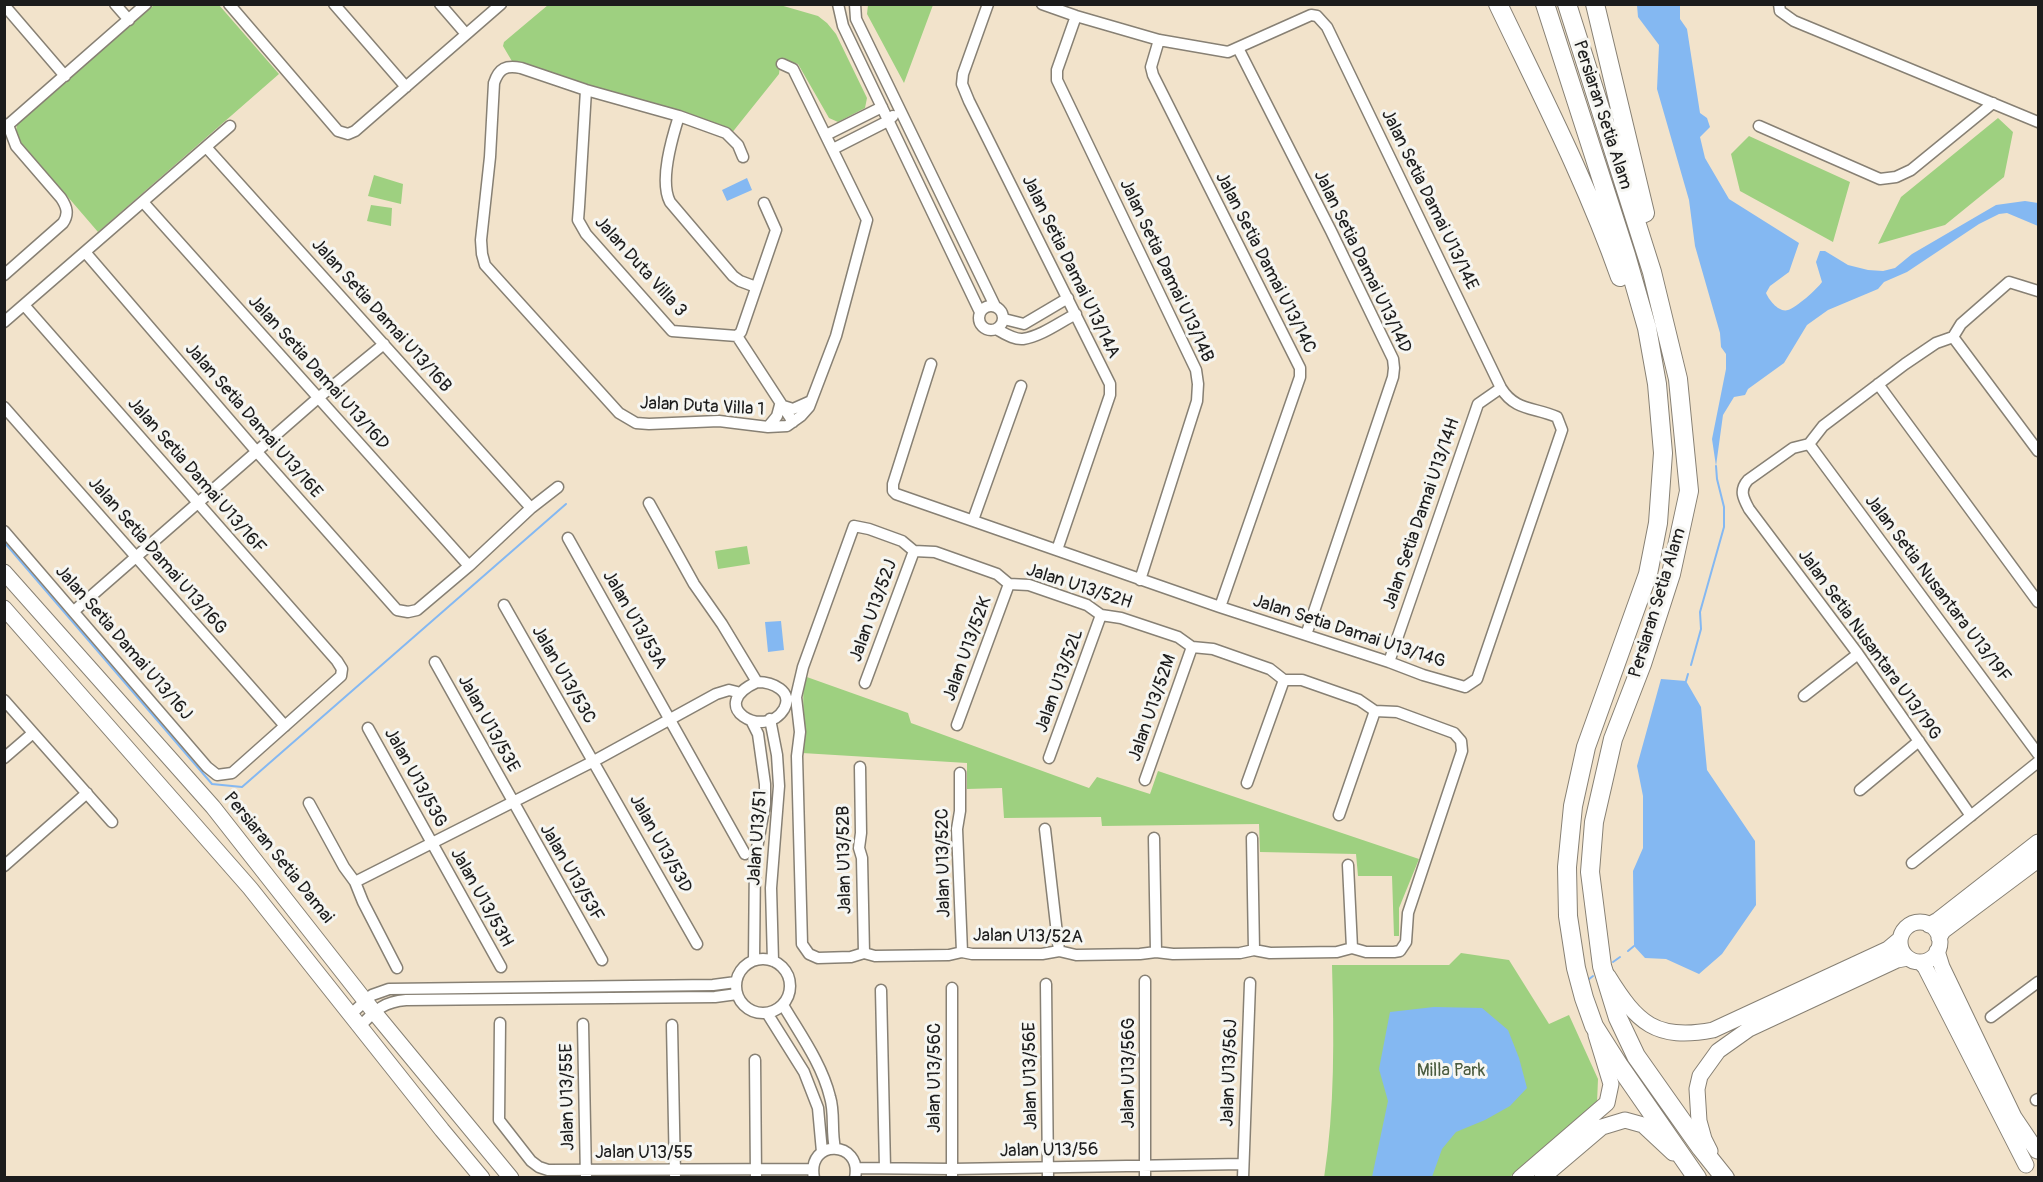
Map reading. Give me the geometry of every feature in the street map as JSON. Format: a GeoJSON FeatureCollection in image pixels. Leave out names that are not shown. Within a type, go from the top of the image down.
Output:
{"type":"FeatureCollection","features":[{"type":"Feature","properties":{"kind":"highway"},"geometry":{"type":"LineString","coordinates":[[1498,4],[1574,163],[1606,238],[1657,384]]}},
{"type":"Feature","properties":{"kind":"highway","name":"Persiaran Setia Alam"},"geometry":{"type":"LineString","coordinates":[[1545,4],[1626,255],[1647,328],[1657,384],[1663,453],[1658,523],[1648,574],[1586,747],[1573,806],[1567,867],[1568,916],[1576,968],[1594,1026],[1696,1178]]}},
{"type":"Feature","properties":{"kind":"highway","name":"Persiaran Setia Alam"},"geometry":{"type":"LineString","coordinates":[[1567,4],[1652,272],[1678,379],[1689,491],[1671,574],[1642,664],[1613,739],[1594,822],[1590,872],[1602,966],[1618,1018],[1636,1056],[1723,1175]]}},
{"type":"Feature","properties":{"kind":"highway"},"geometry":{"type":"LineString","coordinates":[[1595,4],[1647,223],[1652,272]]}},
{"type":"Feature","properties":{"kind":"street"},"geometry":{"type":"LineString","coordinates":[[115,4],[129,20]]}},
{"type":"Feature","properties":{"kind":"street"},"geometry":{"type":"LineString","coordinates":[[7,268],[63,223],[67,216],[65,204],[15,146],[6,124],[65,76],[146,4]]}},
{"type":"Feature","properties":{"kind":"street"},"geometry":{"type":"LineString","coordinates":[[229,4],[338,131],[348,134],[355,131],[501,4]]}},
{"type":"Feature","properties":{"kind":"street"},"geometry":{"type":"LineString","coordinates":[[334,4],[406,87]]}},
{"type":"Feature","properties":{"kind":"street"},"geometry":{"type":"LineString","coordinates":[[440,4],[466,34]]}},
{"type":"Feature","properties":{"kind":"street"},"geometry":{"type":"LineString","coordinates":[[995,306],[856,19],[855,5],[840,4],[843,26],[980,312],[979,319],[982,326],[1022,339],[1039,334],[1076,314]]}},
{"type":"Feature","properties":{"kind":"street","name":"Jalan Setia Damai U13/14A"},"geometry":{"type":"LineString","coordinates":[[988,4],[963,74],[962,84],[1110,384],[1110,395],[1057,549]]}},
{"type":"Feature","properties":{"kind":"street"},"geometry":{"type":"LineString","coordinates":[[1042,4],[1159,40],[1228,52],[1238,48]]}},
{"type":"Feature","properties":{"kind":"street"},"geometry":{"type":"LineString","coordinates":[[1779,4],[1780,11],[1794,21],[2038,122]]}},
{"type":"Feature","properties":{"kind":"street"},"geometry":{"type":"LineString","coordinates":[[4,5],[65,76]]}},
{"type":"Feature","properties":{"kind":"street","name":"Jalan Setia Damai U13/14E"},"geometry":{"type":"LineString","coordinates":[[1238,48],[1311,15],[1317,16],[1327,27],[1501,388]]}},
{"type":"Feature","properties":{"kind":"street","name":"Jalan Setia Damai U13/14B"},"geometry":{"type":"LineString","coordinates":[[1076,16],[1057,70],[1057,80],[1196,370],[1198,384],[1197,401],[1140,580]]}},
{"type":"Feature","properties":{"kind":"street","name":"Jalan Setia Damai U13/14C"},"geometry":{"type":"LineString","coordinates":[[1159,40],[1151,67],[1153,75],[1300,368],[1300,377],[1220,607]]}},
{"type":"Feature","properties":{"kind":"street","name":"Jalan Setia Damai U13/14D"},"geometry":{"type":"LineString","coordinates":[[1238,48],[1393,359],[1393,377],[1306,635]]}},
{"type":"Feature","properties":{"kind":"street"},"geometry":{"type":"LineString","coordinates":[[764,203],[776,230],[741,332],[737,336],[793,422],[806,412],[836,336],[867,220],[793,69],[782,64]]}},
{"type":"Feature","properties":{"kind":"street","name":"Jalan Duta Villa 1"},"geometry":{"type":"LineString","coordinates":[[586,90],[511,66],[500,71],[494,83],[490,156],[481,240],[485,265],[619,413],[627,419],[636,423],[649,424],[719,421],[768,427],[781,427],[793,422]]}},
{"type":"Feature","properties":{"kind":"street"},"geometry":{"type":"LineString","coordinates":[[586,90],[679,116],[726,133],[738,145],[743,157]]}},
{"type":"Feature","properties":{"kind":"street","name":"Jalan Duta Villa 3"},"geometry":{"type":"LineString","coordinates":[[586,90],[579,207],[580,226],[672,331],[737,336]]}},
{"type":"Feature","properties":{"kind":"street"},"geometry":{"type":"LineString","coordinates":[[1759,126],[1881,178],[1896,177],[1911,170],[1993,103]]}},
{"type":"Feature","properties":{"kind":"street"},"geometry":{"type":"LineString","coordinates":[[826,135],[882,107]]}},
{"type":"Feature","properties":{"kind":"street"},"geometry":{"type":"LineString","coordinates":[[833,148],[888,121],[900,110]]}},
{"type":"Feature","properties":{"kind":"street"},"geometry":{"type":"LineString","coordinates":[[679,116],[668,153],[667,195],[728,271],[740,281],[756,288]]}},
{"type":"Feature","properties":{"kind":"street"},"geometry":{"type":"LineString","coordinates":[[4,322],[230,126]]}},
{"type":"Feature","properties":{"kind":"street","name":"Jalan Setia Damai U13/16B"},"geometry":{"type":"LineString","coordinates":[[206,147],[531,508]]}},
{"type":"Feature","properties":{"kind":"street","name":"Jalan Setia Damai U13/16D"},"geometry":{"type":"LineString","coordinates":[[143,202],[469,566]]}},
{"type":"Feature","properties":{"kind":"street","name":"Jalan Setia Damai U13/16E"},"geometry":{"type":"LineString","coordinates":[[85,252],[257,452],[397,609],[408,612],[417,610],[469,566]]}},
{"type":"Feature","properties":{"kind":"street"},"geometry":{"type":"LineString","coordinates":[[962,275],[969,277],[975,274],[977,269]]}},
{"type":"Feature","properties":{"kind":"street"},"geometry":{"type":"LineString","coordinates":[[1809,444],[1823,426],[1878,384],[1936,343],[1953,337],[1962,324],[2009,282],[2038,291]]}},
{"type":"Feature","properties":{"kind":"street"},"geometry":{"type":"LineString","coordinates":[[1004,320],[1024,324],[1068,298]]}},
{"type":"Feature","properties":{"kind":"street","name":"Jalan Setia Damai U13/16F"},"geometry":{"type":"LineString","coordinates":[[24,305],[342,669],[341,676],[335,684],[285,726]]}},
{"type":"Feature","properties":{"kind":"street"},"geometry":{"type":"LineString","coordinates":[[980,312],[988,305],[995,306],[1002,311],[1004,320]]}},
{"type":"Feature","properties":{"kind":"street"},"geometry":{"type":"LineString","coordinates":[[996,329],[1004,320]]}},
{"type":"Feature","properties":{"kind":"street"},"geometry":{"type":"LineString","coordinates":[[1953,337],[2038,451]]}},
{"type":"Feature","properties":{"kind":"street"},"geometry":{"type":"LineString","coordinates":[[74,611],[318,398],[384,344]]}},
{"type":"Feature","properties":{"kind":"street","name":"Jalan Setia Damai U13/14G"},"geometry":{"type":"LineString","coordinates":[[932,364],[893,484],[893,490],[900,496],[1057,549],[1140,580],[1465,687],[1477,680],[1562,430],[1557,417],[1516,405],[1508,400],[1501,388]]}},
{"type":"Feature","properties":{"kind":"street"},"geometry":{"type":"LineString","coordinates":[[1878,384],[2038,602]]}},
{"type":"Feature","properties":{"kind":"street"},"geometry":{"type":"LineString","coordinates":[[973,520],[1021,386]]}},
{"type":"Feature","properties":{"kind":"street","name":"Jalan Setia Damai U13/14H"},"geometry":{"type":"LineString","coordinates":[[1389,662],[1478,404],[1501,388]]}},
{"type":"Feature","properties":{"kind":"street"},"geometry":{"type":"LineString","coordinates":[[780,405],[793,409],[811,401]]}},
{"type":"Feature","properties":{"kind":"street"},"geometry":{"type":"LineString","coordinates":[[768,427],[777,416],[780,405]]}},
{"type":"Feature","properties":{"kind":"street","name":"Jalan Setia Damai U13/16G"},"geometry":{"type":"LineString","coordinates":[[4,407],[285,726]]}},
{"type":"Feature","properties":{"kind":"street","name":"Jalan Setia Nusantara U13/19G"},"geometry":{"type":"LineString","coordinates":[[1809,444],[1793,448],[1748,480],[1742,492],[1749,509],[1858,654],[1971,816]]}},
{"type":"Feature","properties":{"kind":"street","name":"Jalan Setia Nusantara U13/19F"},"geometry":{"type":"LineString","coordinates":[[1809,444],[2038,754]]}},
{"type":"Feature","properties":{"kind":"street"},"geometry":{"type":"LineString","coordinates":[[469,566],[531,508],[558,488]]}},
{"type":"Feature","properties":{"kind":"street"},"geometry":{"type":"LineString","coordinates":[[650,503],[694,584],[758,682]]}},
{"type":"Feature","properties":{"kind":"street","name":"Jalan U13/52H"},"geometry":{"type":"LineString","coordinates":[[791,697],[854,526],[902,541],[914,551],[935,552],[997,574],[1009,584],[1029,585],[1086,605],[1101,615],[1121,618],[1178,637],[1192,647],[1213,649],[1270,669],[1284,680],[1302,680],[1311,683],[1359,700],[1375,711],[1397,712],[1454,733],[1461,741]]}},
{"type":"Feature","properties":{"kind":"street","name":"Jalan Setia Damai U13/16J"},"geometry":{"type":"LineString","coordinates":[[4,531],[207,767],[217,775],[232,773],[285,726]]}},
{"type":"Feature","properties":{"kind":"street","name":"Jalan U13/53A"},"geometry":{"type":"LineString","coordinates":[[568,538],[745,854]]}},
{"type":"Feature","properties":{"kind":"street","name":"Jalan U13/52J"},"geometry":{"type":"LineString","coordinates":[[865,683],[914,551]]}},
{"type":"Feature","properties":{"kind":"street","name":"Persiaran Setia Damai"},"geometry":{"type":"LineString","coordinates":[[4,572],[213,807],[370,1006],[511,1178]]}},
{"type":"Feature","properties":{"kind":"street","name":"Jalan U13/52K"},"geometry":{"type":"LineString","coordinates":[[957,725],[1009,584]]}},
{"type":"Feature","properties":{"kind":"street","name":"Jalan U13/53C"},"geometry":{"type":"LineString","coordinates":[[504,605],[594,761]]}},
{"type":"Feature","properties":{"kind":"street"},"geometry":{"type":"LineString","coordinates":[[4,608],[250,888],[482,1178]]}},
{"type":"Feature","properties":{"kind":"street","name":"Jalan U13/52L"},"geometry":{"type":"LineString","coordinates":[[1049,758],[1101,615]]}},
{"type":"Feature","properties":{"kind":"street","name":"Jalan U13/52M"},"geometry":{"type":"LineString","coordinates":[[1145,780],[1192,647]]}},
{"type":"Feature","properties":{"kind":"street"},"geometry":{"type":"LineString","coordinates":[[1804,696],[1858,654]]}},
{"type":"Feature","properties":{"kind":"street","name":"Jalan U13/53E"},"geometry":{"type":"LineString","coordinates":[[435,662],[512,803]]}},
{"type":"Feature","properties":{"kind":"street"},"geometry":{"type":"LineString","coordinates":[[1246,783],[1284,680]]}},
{"type":"Feature","properties":{"kind":"street"},"geometry":{"type":"LineString","coordinates":[[758,682],[775,685],[791,697],[778,715],[771,719],[752,722],[737,711],[735,704],[738,695],[758,682]]}},
{"type":"Feature","properties":{"kind":"street"},"geometry":{"type":"LineString","coordinates":[[355,882],[594,761],[716,694],[729,690],[737,692],[738,695]]}},
{"type":"Feature","properties":{"kind":"street","name":"Jalan U13/52A"},"geometry":{"type":"LineString","coordinates":[[791,697],[800,732],[797,756],[802,944],[809,954],[819,958],[851,957],[864,953],[875,956],[949,955],[962,952],[1042,954],[1059,951],[1076,955],[1156,952],[1240,953],[1254,950],[1270,953],[1337,952],[1352,948],[1366,952],[1400,951],[1408,936],[1408,913],[1462,751],[1461,741]]}},
{"type":"Feature","properties":{"kind":"street"},"geometry":{"type":"LineString","coordinates":[[4,700],[112,822]]}},
{"type":"Feature","properties":{"kind":"street"},"geometry":{"type":"LineString","coordinates":[[1339,814],[1375,711]]}},
{"type":"Feature","properties":{"kind":"street","name":"Jalan U13/51"},"geometry":{"type":"LineString","coordinates":[[771,719],[779,786],[771,888],[773,961]]}},
{"type":"Feature","properties":{"kind":"street","name":"Jalan U13/51"},"geometry":{"type":"LineString","coordinates":[[752,722],[758,734],[765,784],[765,804],[754,859],[754,960]]}},
{"type":"Feature","properties":{"kind":"street","name":"Jalan U13/53G"},"geometry":{"type":"LineString","coordinates":[[368,728],[433,844]]}},
{"type":"Feature","properties":{"kind":"street"},"geometry":{"type":"LineString","coordinates":[[4,758],[33,733]]}},
{"type":"Feature","properties":{"kind":"street"},"geometry":{"type":"LineString","coordinates":[[1860,790],[1919,741]]}},
{"type":"Feature","properties":{"kind":"street","name":"Jalan U13/53D"},"geometry":{"type":"LineString","coordinates":[[594,761],[697,944]]}},
{"type":"Feature","properties":{"kind":"street"},"geometry":{"type":"LineString","coordinates":[[1911,863],[2038,762]]}},
{"type":"Feature","properties":{"kind":"street","name":"Jalan U13/52B"},"geometry":{"type":"LineString","coordinates":[[860,767],[861,833],[859,848],[862,858],[864,953]]}},
{"type":"Feature","properties":{"kind":"street","name":"Jalan U13/52C"},"geometry":{"type":"LineString","coordinates":[[960,773],[960,811],[957,829],[962,952]]}},
{"type":"Feature","properties":{"kind":"street"},"geometry":{"type":"LineString","coordinates":[[4,866],[87,793]]}},
{"type":"Feature","properties":{"kind":"street","name":"Jalan U13/53F"},"geometry":{"type":"LineString","coordinates":[[512,803],[602,960]]}},
{"type":"Feature","properties":{"kind":"street"},"geometry":{"type":"LineString","coordinates":[[309,804],[344,867],[355,882],[398,968]]}},
{"type":"Feature","properties":{"kind":"street"},"geometry":{"type":"LineString","coordinates":[[1045,829],[1059,951]]}},
{"type":"Feature","properties":{"kind":"street"},"geometry":{"type":"LineString","coordinates":[[1154,838],[1156,952]]}},
{"type":"Feature","properties":{"kind":"street"},"geometry":{"type":"LineString","coordinates":[[1252,838],[1254,950]]}},
{"type":"Feature","properties":{"kind":"street"},"geometry":{"type":"LineString","coordinates":[[1929,925],[2038,842]]}},
{"type":"Feature","properties":{"kind":"street","name":"Jalan U13/53H"},"geometry":{"type":"LineString","coordinates":[[433,844],[501,967]]}},
{"type":"Feature","properties":{"kind":"street"},"geometry":{"type":"LineString","coordinates":[[1723,1175],[1704,1139],[1699,1121],[1697,1089],[1700,1076],[1718,1051],[1749,1029],[1897,960],[1930,959],[1943,931],[2038,860]]}},
{"type":"Feature","properties":{"kind":"street"},"geometry":{"type":"LineString","coordinates":[[1348,865],[1352,948]]}},
{"type":"Feature","properties":{"kind":"street"},"geometry":{"type":"LineString","coordinates":[[1917,922],[1929,925],[1937,932],[1942,966],[2014,1117],[2038,1151],[2029,1156],[2028,1172],[1925,967],[1902,949],[1900,939],[1902,933],[1911,924],[1917,922]]}},
{"type":"Feature","properties":{"kind":"street"},"geometry":{"type":"LineString","coordinates":[[1602,966],[1635,1015],[1648,1026],[1676,1034],[1700,1033],[1713,1030],[1878,954],[1900,939]]}},
{"type":"Feature","properties":{"kind":"street"},"geometry":{"type":"LineString","coordinates":[[763,958],[773,961],[785,970],[789,977],[790,992],[783,1005],[768,1013],[758,1013],[749,1009],[741,1003],[737,994],[736,982],[739,972],[754,960],[763,958]]}},
{"type":"Feature","properties":{"kind":"street","name":"Jalan U13/56G"},"geometry":{"type":"LineString","coordinates":[[1145,981],[1145,1178]]}},
{"type":"Feature","properties":{"kind":"street"},"geometry":{"type":"LineString","coordinates":[[355,1021],[370,1006],[376,993],[390,989],[713,985],[736,982]]}},
{"type":"Feature","properties":{"kind":"street"},"geometry":{"type":"LineString","coordinates":[[1991,1017],[2038,982]]}},
{"type":"Feature","properties":{"kind":"street","name":"Jalan U13/56J"},"geometry":{"type":"LineString","coordinates":[[1243,1178],[1250,983]]}},
{"type":"Feature","properties":{"kind":"street","name":"Jalan U13/56E"},"geometry":{"type":"LineString","coordinates":[[1046,984],[1049,1172]]}},
{"type":"Feature","properties":{"kind":"street","name":"Jalan U13/56C"},"geometry":{"type":"LineString","coordinates":[[952,988],[952,1173]]}},
{"type":"Feature","properties":{"kind":"street"},"geometry":{"type":"LineString","coordinates":[[881,990],[885,1168]]}},
{"type":"Feature","properties":{"kind":"street"},"geometry":{"type":"LineString","coordinates":[[370,1006],[406,1000],[715,997],[737,994]]}},
{"type":"Feature","properties":{"kind":"street"},"geometry":{"type":"LineString","coordinates":[[783,1005],[818,1065],[831,1098],[832,1136],[835,1148]]}},
{"type":"Feature","properties":{"kind":"street"},"geometry":{"type":"LineString","coordinates":[[768,1013],[804,1072],[818,1108],[822,1152]]}},
{"type":"Feature","properties":{"kind":"street","name":"Jalan U13/55"},"geometry":{"type":"LineString","coordinates":[[500,1023],[499,1120],[531,1161],[539,1167],[586,1174],[813,1173]]}},
{"type":"Feature","properties":{"kind":"street","name":"Jalan U13/55E"},"geometry":{"type":"LineString","coordinates":[[583,1024],[586,1174]]}},
{"type":"Feature","properties":{"kind":"street"},"geometry":{"type":"LineString","coordinates":[[672,1025],[675,1174]]}},
{"type":"Feature","properties":{"kind":"street"},"geometry":{"type":"LineString","coordinates":[[1520,1178],[1607,1103],[1611,1084],[1594,1026]]}},
{"type":"Feature","properties":{"kind":"street"},"geometry":{"type":"LineString","coordinates":[[755,1060],[756,1173]]}},
{"type":"Feature","properties":{"kind":"street"},"geometry":{"type":"LineString","coordinates":[[1542,1178],[1602,1127],[1625,1120],[1643,1125],[1696,1178]]}},
{"type":"Feature","properties":{"kind":"street"},"geometry":{"type":"LineString","coordinates":[[813,1173],[813,1162],[822,1152],[835,1148],[846,1152],[854,1162],[855,1173]]}},
{"type":"Feature","properties":{"kind":"street","name":"Jalan U13/56"},"geometry":{"type":"LineString","coordinates":[[855,1173],[885,1168],[952,1173],[1049,1172],[1145,1166],[1243,1164]]}},
{"type":"Feature","properties":{"kind":"green space"},"geometry":{"type":"Polygon","coordinates":[[[154,5],[219,5],[279,74],[98,232],[18,139],[17,124],[154,5]]]}},
{"type":"Feature","properties":{"kind":"green space"},"geometry":{"type":"Polygon","coordinates":[[[548,5],[780,5],[818,16],[836,34],[867,98],[865,108],[838,122],[829,118],[798,64],[781,59],[779,74],[731,134],[513,63],[503,46],[504,42],[548,5]]]}},
{"type":"Feature","properties":{"kind":"green space"},"geometry":{"type":"Polygon","coordinates":[[[868,5],[933,5],[904,83],[867,14],[868,5]]]}},
{"type":"Feature","properties":{"kind":"green space"},"geometry":{"type":"Polygon","coordinates":[[[1998,118],[2013,132],[2004,177],[1945,225],[1878,244],[1901,197],[1998,118]]]}},
{"type":"Feature","properties":{"kind":"green space"},"geometry":{"type":"Polygon","coordinates":[[[1749,136],[1850,182],[1833,242],[1740,191],[1731,154],[1749,136]]]}},
{"type":"Feature","properties":{"kind":"green space"},"geometry":{"type":"Polygon","coordinates":[[[374,175],[403,184],[401,204],[368,196],[374,175]]]}},
{"type":"Feature","properties":{"kind":"green space"},"geometry":{"type":"Polygon","coordinates":[[[371,205],[392,208],[391,226],[367,221],[371,205]]]}},
{"type":"Feature","properties":{"kind":"green space"},"geometry":{"type":"Polygon","coordinates":[[[747,546],[750,564],[718,569],[715,551],[747,546]]]}},
{"type":"Feature","properties":{"kind":"green space"},"geometry":{"type":"Polygon","coordinates":[[[804,676],[908,713],[911,723],[1089,788],[1097,777],[1150,794],[1158,771],[1419,859],[1399,908],[1399,936],[1394,936],[1392,876],[1358,876],[1356,854],[1260,852],[1259,824],[1102,826],[1101,817],[1004,818],[1002,788],[967,789],[967,763],[802,753],[804,676]]]}},
{"type":"Feature","properties":{"kind":"green space","name":"Milla Park"},"geometry":{"type":"Polygon","coordinates":[[[1461,953],[1509,960],[1549,1024],[1569,1015],[1598,1079],[1597,1103],[1510,1177],[1324,1178],[1332,1098],[1332,965],[1449,965],[1461,953]]]}},
{"type":"Feature","properties":{"kind":"water"},"geometry":{"type":"Polygon","coordinates":[[[1637,5],[1680,5],[1680,19],[1687,29],[1700,113],[1707,118],[1710,127],[1700,137],[1705,158],[1729,199],[1799,243],[1789,272],[1770,286],[1766,293],[1781,310],[1788,310],[1796,306],[1822,282],[1816,262],[1820,251],[1825,251],[1848,265],[1883,271],[1895,268],[1912,254],[1996,205],[2025,201],[2038,203],[2038,226],[2007,213],[1999,214],[1979,224],[1907,272],[1884,282],[1878,289],[1828,310],[1807,325],[1784,363],[1748,389],[1745,395],[1734,397],[1723,415],[1716,466],[1712,439],[1726,369],[1726,354],[1721,347],[1720,333],[1695,246],[1689,200],[1657,89],[1659,45],[1638,17],[1637,5]]]}},
{"type":"Feature","properties":{"kind":"water"},"geometry":{"type":"Polygon","coordinates":[[[747,178],[752,190],[727,201],[722,190],[747,178]]]}},
{"type":"Feature","properties":{"kind":"water"},"geometry":{"type":"Polygon","coordinates":[[[781,621],[784,650],[768,652],[765,622],[781,621]]]}},
{"type":"Feature","properties":{"kind":"water"},"geometry":{"type":"Polygon","coordinates":[[[1661,679],[1686,681],[1701,707],[1707,770],[1755,841],[1756,905],[1722,954],[1699,974],[1666,959],[1645,958],[1634,946],[1633,871],[1643,848],[1643,796],[1637,766],[1661,679]]]}},
{"type":"Feature","properties":{"kind":"water"},"geometry":{"type":"Polygon","coordinates":[[[1434,1007],[1482,1008],[1508,1030],[1527,1088],[1510,1106],[1456,1132],[1442,1149],[1432,1177],[1372,1177],[1388,1101],[1379,1069],[1390,1012],[1434,1007]]]}},
{"type":"Feature","properties":{"kind":"waterway"},"geometry":{"type":"LineString","coordinates":[[1691,665],[1701,629],[1700,612],[1724,527],[1724,507],[1716,466]]}},
{"type":"Feature","properties":{"kind":"waterway"},"geometry":{"type":"LineString","coordinates":[[4,542],[212,784],[242,787],[566,504]]}},
{"type":"Feature","properties":{"kind":"waterway"},"geometry":{"type":"LineString","coordinates":[[1686,681],[1688,674]]}},
{"type":"Feature","properties":{"kind":"waterway"},"geometry":{"type":"LineString","coordinates":[[1628,951],[1634,946]]}},
{"type":"Feature","properties":{"kind":"waterway"},"geometry":{"type":"LineString","coordinates":[[1613,962],[1620,957]]}},
{"type":"Feature","properties":{"kind":"waterway"},"geometry":{"type":"LineString","coordinates":[[1588,980],[1593,976]]}}]}
